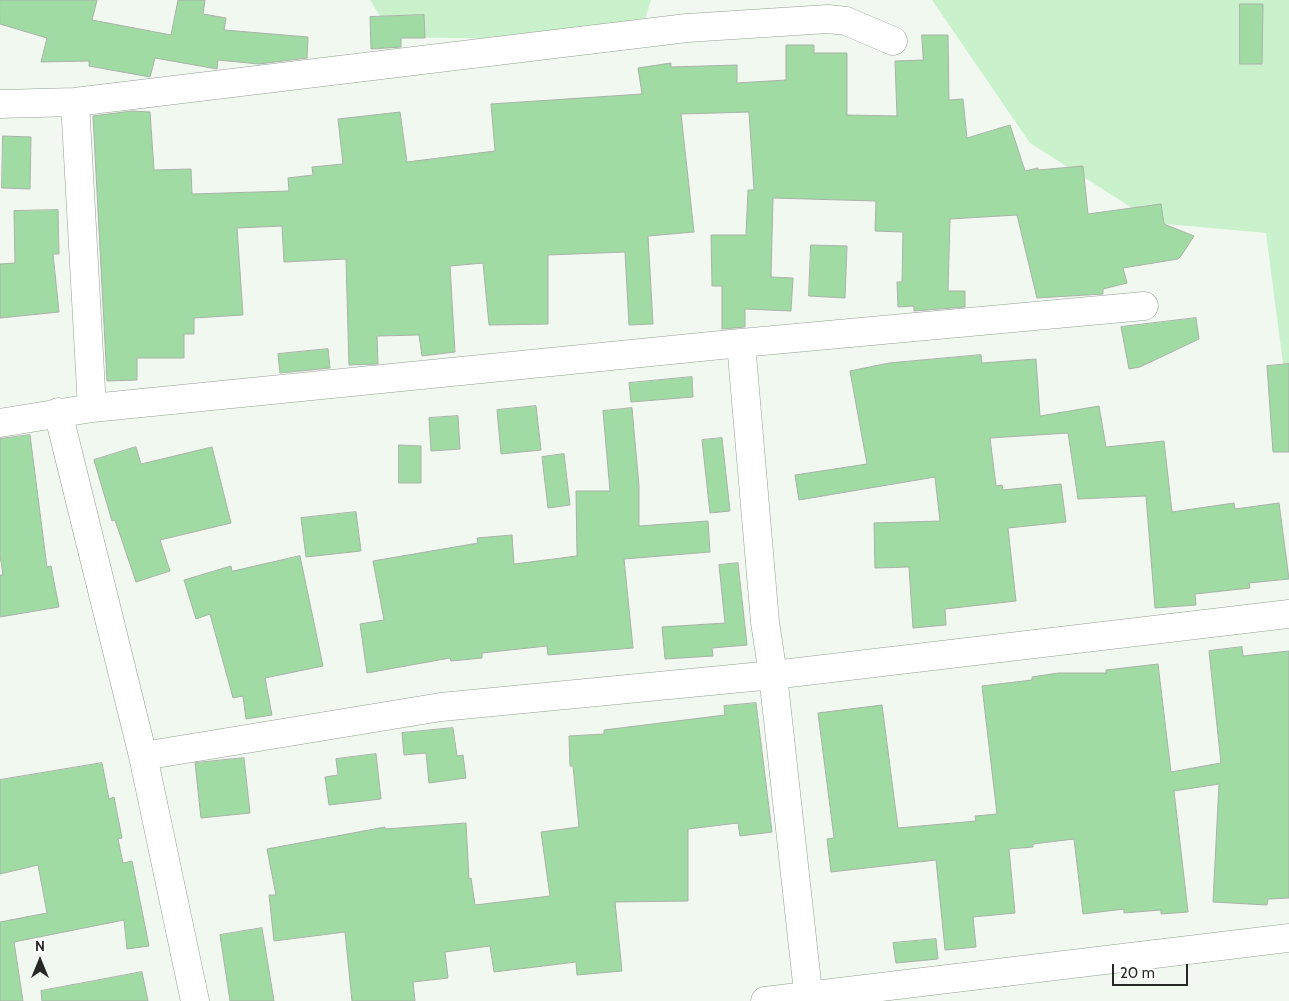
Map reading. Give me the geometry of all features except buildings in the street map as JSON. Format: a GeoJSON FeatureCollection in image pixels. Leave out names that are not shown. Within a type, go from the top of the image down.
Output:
{"type":"FeatureCollection","features":[{"type":"Feature","properties":{"kind":"street"},"geometry":{"type":"LineString","coordinates":[[0,104],[74,102],[687,28],[828,19],[846,21],[893,41]]}},
{"type":"Feature","properties":{"kind":"street"},"geometry":{"type":"LineString","coordinates":[[74,102],[92,408]]}},
{"type":"Feature","properties":{"kind":"street"},"geometry":{"type":"LineString","coordinates":[[0,423],[58,412],[92,408],[741,343],[1144,306]]}},
{"type":"Feature","properties":{"kind":"street"},"geometry":{"type":"LineString","coordinates":[[741,343],[765,622],[773,675],[809,999]]}},
{"type":"Feature","properties":{"kind":"street"},"geometry":{"type":"LineString","coordinates":[[58,412],[143,756],[194,1001]]}},
{"type":"Feature","properties":{"kind":"street"},"geometry":{"type":"LineString","coordinates":[[143,756],[441,707],[773,675],[1289,614]]}},
{"type":"Feature","properties":{"kind":"street"},"geometry":{"type":"LineString","coordinates":[[765,1001],[809,999],[1289,938]]}},
{"type":"Feature","properties":{"kind":"green space"},"geometry":{"type":"Polygon","coordinates":[[[370,0],[651,0],[643,26],[518,39],[393,37],[370,0]]]}},
{"type":"Feature","properties":{"kind":"green space"},"geometry":{"type":"Polygon","coordinates":[[[932,0],[1289,0],[1289,437],[1287,394],[1266,233],[1156,223],[1030,143],[932,0]]]}}]}
